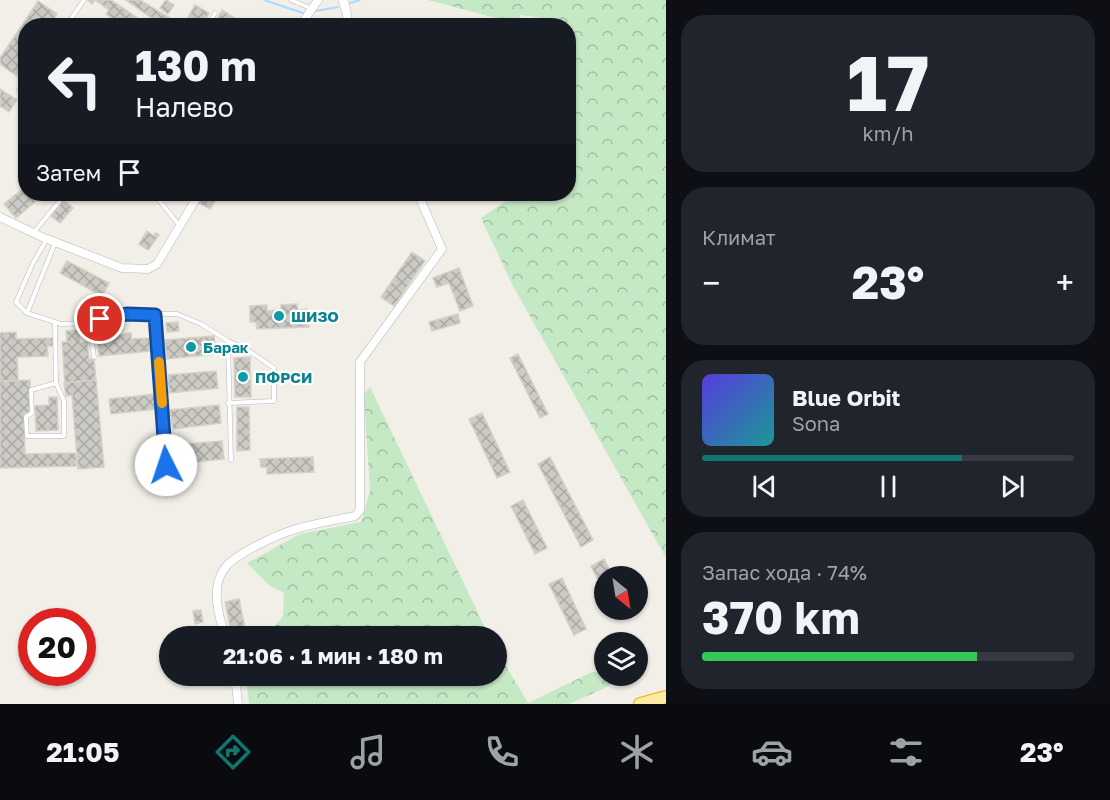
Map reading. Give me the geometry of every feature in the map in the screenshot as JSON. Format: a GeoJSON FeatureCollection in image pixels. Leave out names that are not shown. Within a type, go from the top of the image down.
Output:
{"type":"FeatureCollection","features":[{"type":"Feature","properties":{"kind":"highway"},"geometry":{"type":"LineString","coordinates":[[640,704],[666,697]]}},
{"type":"Feature","properties":{"kind":"street"},"geometry":{"type":"LineString","coordinates":[[305,18],[318,0]]}},
{"type":"Feature","properties":{"kind":"street"},"geometry":{"type":"LineString","coordinates":[[343,0],[348,18]]}},
{"type":"Feature","properties":{"kind":"street"},"geometry":{"type":"LineString","coordinates":[[0,217],[47,239],[122,268],[148,269],[157,264],[195,201]]}},
{"type":"Feature","properties":{"kind":"street"},"geometry":{"type":"LineString","coordinates":[[223,626],[218,605],[218,588],[222,571],[231,561],[296,529],[355,516],[360,510],[360,362],[442,249],[421,201]]}},
{"type":"Feature","properties":{"kind":"street"},"geometry":{"type":"LineString","coordinates":[[236,686],[238,704]]}},
{"type":"Feature","properties":{"kind":"lane"},"geometry":{"type":"LineString","coordinates":[[72,18],[84,0]]}},
{"type":"Feature","properties":{"kind":"lane"},"geometry":{"type":"LineString","coordinates":[[291,0],[310,9]]}},
{"type":"Feature","properties":{"kind":"lane"},"geometry":{"type":"LineString","coordinates":[[212,18],[215,13]]}},
{"type":"Feature","properties":{"kind":"lane"},"geometry":{"type":"LineString","coordinates":[[34,233],[60,201]]}},
{"type":"Feature","properties":{"kind":"lane"},"geometry":{"type":"LineString","coordinates":[[160,201],[180,225]]}},
{"type":"Feature","properties":{"kind":"lane"},"geometry":{"type":"LineString","coordinates":[[47,239],[33,263],[16,302],[27,313],[56,323],[89,323],[127,314],[177,314],[201,324],[246,349],[274,368],[274,401],[228,403]]}},
{"type":"Feature","properties":{"kind":"lane"},"geometry":{"type":"LineString","coordinates":[[27,313],[56,242]]}},
{"type":"Feature","properties":{"kind":"lane"},"geometry":{"type":"LineString","coordinates":[[155,315],[166,465]]}},
{"type":"Feature","properties":{"kind":"lane"},"geometry":{"type":"LineString","coordinates":[[56,323],[56,383],[64,401],[64,436],[27,436],[26,417],[32,413],[31,390],[56,383]]}},
{"type":"Feature","properties":{"kind":"lane"},"geometry":{"type":"LineString","coordinates":[[89,323],[94,357]]}},
{"type":"Feature","properties":{"kind":"lane"},"geometry":{"type":"LineString","coordinates":[[228,340],[231,460]]}},
{"type":"Feature","properties":{"kind":"green space"},"geometry":{"type":"Polygon","coordinates":[[[428,0],[666,0],[666,558],[513,286],[481,218],[506,201],[576,201],[576,18],[520,15],[519,18],[496,18],[428,0]]]}},
{"type":"Feature","properties":{"kind":"green space"},"geometry":{"type":"Polygon","coordinates":[[[370,387],[484,626],[275,626],[283,616],[284,593],[269,585],[247,563],[300,534],[361,522],[370,491],[364,395],[370,387]]]}},
{"type":"Feature","properties":{"kind":"green space"},"geometry":{"type":"Polygon","coordinates":[[[507,668],[528,703],[592,672],[594,672],[594,686],[608,686],[569,704],[249,704],[247,686],[507,686],[507,668]]]}},
{"type":"Feature","properties":{"kind":"building"},"geometry":{"type":"Polygon","coordinates":[[[95,0],[111,0],[138,18],[112,18],[106,14],[109,10],[95,0]]]}},
{"type":"Feature","properties":{"kind":"building"},"geometry":{"type":"Polygon","coordinates":[[[126,0],[140,0],[170,18],[152,18],[126,0]]]}},
{"type":"Feature","properties":{"kind":"building"},"geometry":{"type":"Polygon","coordinates":[[[166,0],[174,5],[168,14],[160,8],[166,0]]]}},
{"type":"Feature","properties":{"kind":"building"},"geometry":{"type":"Polygon","coordinates":[[[38,1],[57,14],[54,18],[27,18],[38,1]]]}},
{"type":"Feature","properties":{"kind":"building"},"geometry":{"type":"Polygon","coordinates":[[[195,5],[209,13],[206,18],[188,18],[195,5]]]}},
{"type":"Feature","properties":{"kind":"building"},"geometry":{"type":"Polygon","coordinates":[[[222,10],[234,18],[217,18],[222,10]]]}},
{"type":"Feature","properties":{"kind":"building"},"geometry":{"type":"Polygon","coordinates":[[[18,31],[17,76],[0,64],[0,58],[18,31]]]}},
{"type":"Feature","properties":{"kind":"building"},"geometry":{"type":"Polygon","coordinates":[[[0,89],[17,100],[9,112],[0,106],[0,89]]]}},
{"type":"Feature","properties":{"kind":"building"},"geometry":{"type":"Polygon","coordinates":[[[18,193],[18,201],[36,201],[16,218],[4,204],[18,193]]]}},
{"type":"Feature","properties":{"kind":"building"},"geometry":{"type":"Polygon","coordinates":[[[63,201],[73,208],[60,223],[51,216],[63,201]]]}},
{"type":"Feature","properties":{"kind":"building"},"geometry":{"type":"Polygon","coordinates":[[[200,201],[215,201],[210,209],[199,203],[200,201]]]}},
{"type":"Feature","properties":{"kind":"building"},"geometry":{"type":"Polygon","coordinates":[[[147,231],[154,236],[155,233],[159,235],[148,250],[139,244],[147,231]]]}},
{"type":"Feature","properties":{"kind":"building"},"geometry":{"type":"Polygon","coordinates":[[[412,252],[425,261],[394,306],[381,297],[412,252]]]}},
{"type":"Feature","properties":{"kind":"building"},"geometry":{"type":"Polygon","coordinates":[[[67,261],[109,283],[102,296],[60,273],[67,261]]]}},
{"type":"Feature","properties":{"kind":"building"},"geometry":{"type":"Polygon","coordinates":[[[459,268],[473,306],[460,311],[449,283],[437,287],[433,278],[459,268]]]}},
{"type":"Feature","properties":{"kind":"building","name":"ШИЗО"},"geometry":{"type":"Polygon","coordinates":[[[297,304],[298,310],[307,309],[309,327],[257,329],[256,322],[250,322],[250,306],[267,305],[267,311],[281,310],[281,305],[297,304]]]}},
{"type":"Feature","properties":{"kind":"building"},"geometry":{"type":"Polygon","coordinates":[[[458,314],[460,323],[432,331],[429,322],[458,314]]]}},
{"type":"Feature","properties":{"kind":"building"},"geometry":{"type":"Polygon","coordinates":[[[117,321],[119,335],[131,333],[131,339],[149,338],[151,351],[99,356],[96,323],[117,321]]]}},
{"type":"Feature","properties":{"kind":"building"},"geometry":{"type":"Polygon","coordinates":[[[178,322],[179,331],[167,332],[166,323],[178,322]]]}},
{"type":"Feature","properties":{"kind":"building"},"geometry":{"type":"Polygon","coordinates":[[[79,330],[80,343],[87,342],[89,359],[94,359],[96,380],[65,383],[62,342],[67,342],[66,331],[79,330]]]}},
{"type":"Feature","properties":{"kind":"building"},"geometry":{"type":"Polygon","coordinates":[[[16,332],[16,339],[53,338],[53,346],[47,346],[48,356],[17,357],[18,381],[0,381],[0,333],[16,332]]]}},
{"type":"Feature","properties":{"kind":"building","name":"Барак"},"geometry":{"type":"Polygon","coordinates":[[[214,336],[216,354],[167,359],[165,340],[214,336]]]}},
{"type":"Feature","properties":{"kind":"building"},"geometry":{"type":"Polygon","coordinates":[[[518,354],[548,414],[540,418],[510,358],[518,354]]]}},
{"type":"Feature","properties":{"kind":"building","name":"ПФРСИ"},"geometry":{"type":"Polygon","coordinates":[[[250,357],[251,397],[235,397],[234,358],[250,357]]]}},
{"type":"Feature","properties":{"kind":"building","name":"Барак"},"geometry":{"type":"Polygon","coordinates":[[[216,371],[218,388],[169,393],[168,375],[216,371]]]}},
{"type":"Feature","properties":{"kind":"building"},"geometry":{"type":"Polygon","coordinates":[[[30,380],[31,413],[24,413],[25,454],[76,453],[76,466],[0,468],[0,381],[30,380]]]}},
{"type":"Feature","properties":{"kind":"building"},"geometry":{"type":"Polygon","coordinates":[[[96,380],[104,467],[78,469],[72,395],[66,396],[64,383],[96,380]]]}},
{"type":"Feature","properties":{"kind":"building"},"geometry":{"type":"Polygon","coordinates":[[[156,394],[157,409],[111,414],[109,399],[156,394]]]}},
{"type":"Feature","properties":{"kind":"building"},"geometry":{"type":"Polygon","coordinates":[[[49,397],[57,397],[58,430],[36,431],[35,406],[49,405],[49,397]]]}},
{"type":"Feature","properties":{"kind":"building"},"geometry":{"type":"Polygon","coordinates":[[[219,405],[221,423],[173,429],[170,410],[219,405]]]}},
{"type":"Feature","properties":{"kind":"building","name":"ПФРСИ"},"geometry":{"type":"Polygon","coordinates":[[[237,407],[249,407],[250,450],[237,451],[237,407]]]}},
{"type":"Feature","properties":{"kind":"building"},"geometry":{"type":"Polygon","coordinates":[[[482,413],[510,472],[497,478],[469,419],[482,413]]]}},
{"type":"Feature","properties":{"kind":"building"},"geometry":{"type":"Polygon","coordinates":[[[222,441],[224,459],[176,464],[174,445],[222,441]]]}},
{"type":"Feature","properties":{"kind":"building"},"geometry":{"type":"Polygon","coordinates":[[[313,457],[314,472],[267,474],[267,467],[261,467],[260,459],[313,457]]]}},
{"type":"Feature","properties":{"kind":"building"},"geometry":{"type":"Polygon","coordinates":[[[550,457],[593,540],[581,547],[538,464],[550,457]]]}},
{"type":"Feature","properties":{"kind":"building"},"geometry":{"type":"Polygon","coordinates":[[[523,500],[547,548],[535,554],[511,506],[523,500]]]}},
{"type":"Feature","properties":{"kind":"building"},"geometry":{"type":"Polygon","coordinates":[[[604,559],[608,566],[594,566],[594,572],[591,566],[604,559]]]}},
{"type":"Feature","properties":{"kind":"building"},"geometry":{"type":"Polygon","coordinates":[[[562,578],[586,629],[574,635],[549,584],[562,578]]]}},
{"type":"Feature","properties":{"kind":"building"},"geometry":{"type":"Polygon","coordinates":[[[239,599],[245,626],[230,626],[225,602],[239,599]]]}},
{"type":"Feature","properties":{"kind":"building"},"geometry":{"type":"Polygon","coordinates":[[[201,610],[203,622],[195,624],[193,611],[201,610]]]}},
{"type":"Feature","properties":{"kind":"waterway"},"geometry":{"type":"LineString","coordinates":[[264,0],[303,13]]}},
{"type":"Feature","properties":{"kind":"waterway"},"geometry":{"type":"LineString","coordinates":[[350,3],[360,0]]}},
{"type":"Feature","properties":{"kind":"waterway"},"geometry":{"type":"LineString","coordinates":[[316,11],[338,7]]}},
{"type":"Feature","properties":{"kind":"slow traffic"},"geometry":{"type":"LineString","coordinates":[[159,362],[162,403]]}},
{"type":"Feature","properties":{"kind":"place","name":"ШИЗО"},"geometry":{"type":"Point","coordinates":[279,316]}},
{"type":"Feature","properties":{"kind":"place","name":"Барак"},"geometry":{"type":"Point","coordinates":[191,347]}},
{"type":"Feature","properties":{"kind":"place","name":"ПФРСИ"},"geometry":{"type":"Point","coordinates":[243,377]}},
{"type":"Feature","properties":{"kind":"route"},"geometry":{"type":"LineString","coordinates":[[100,319],[127,314],[155,315],[166,465]]}}]}
